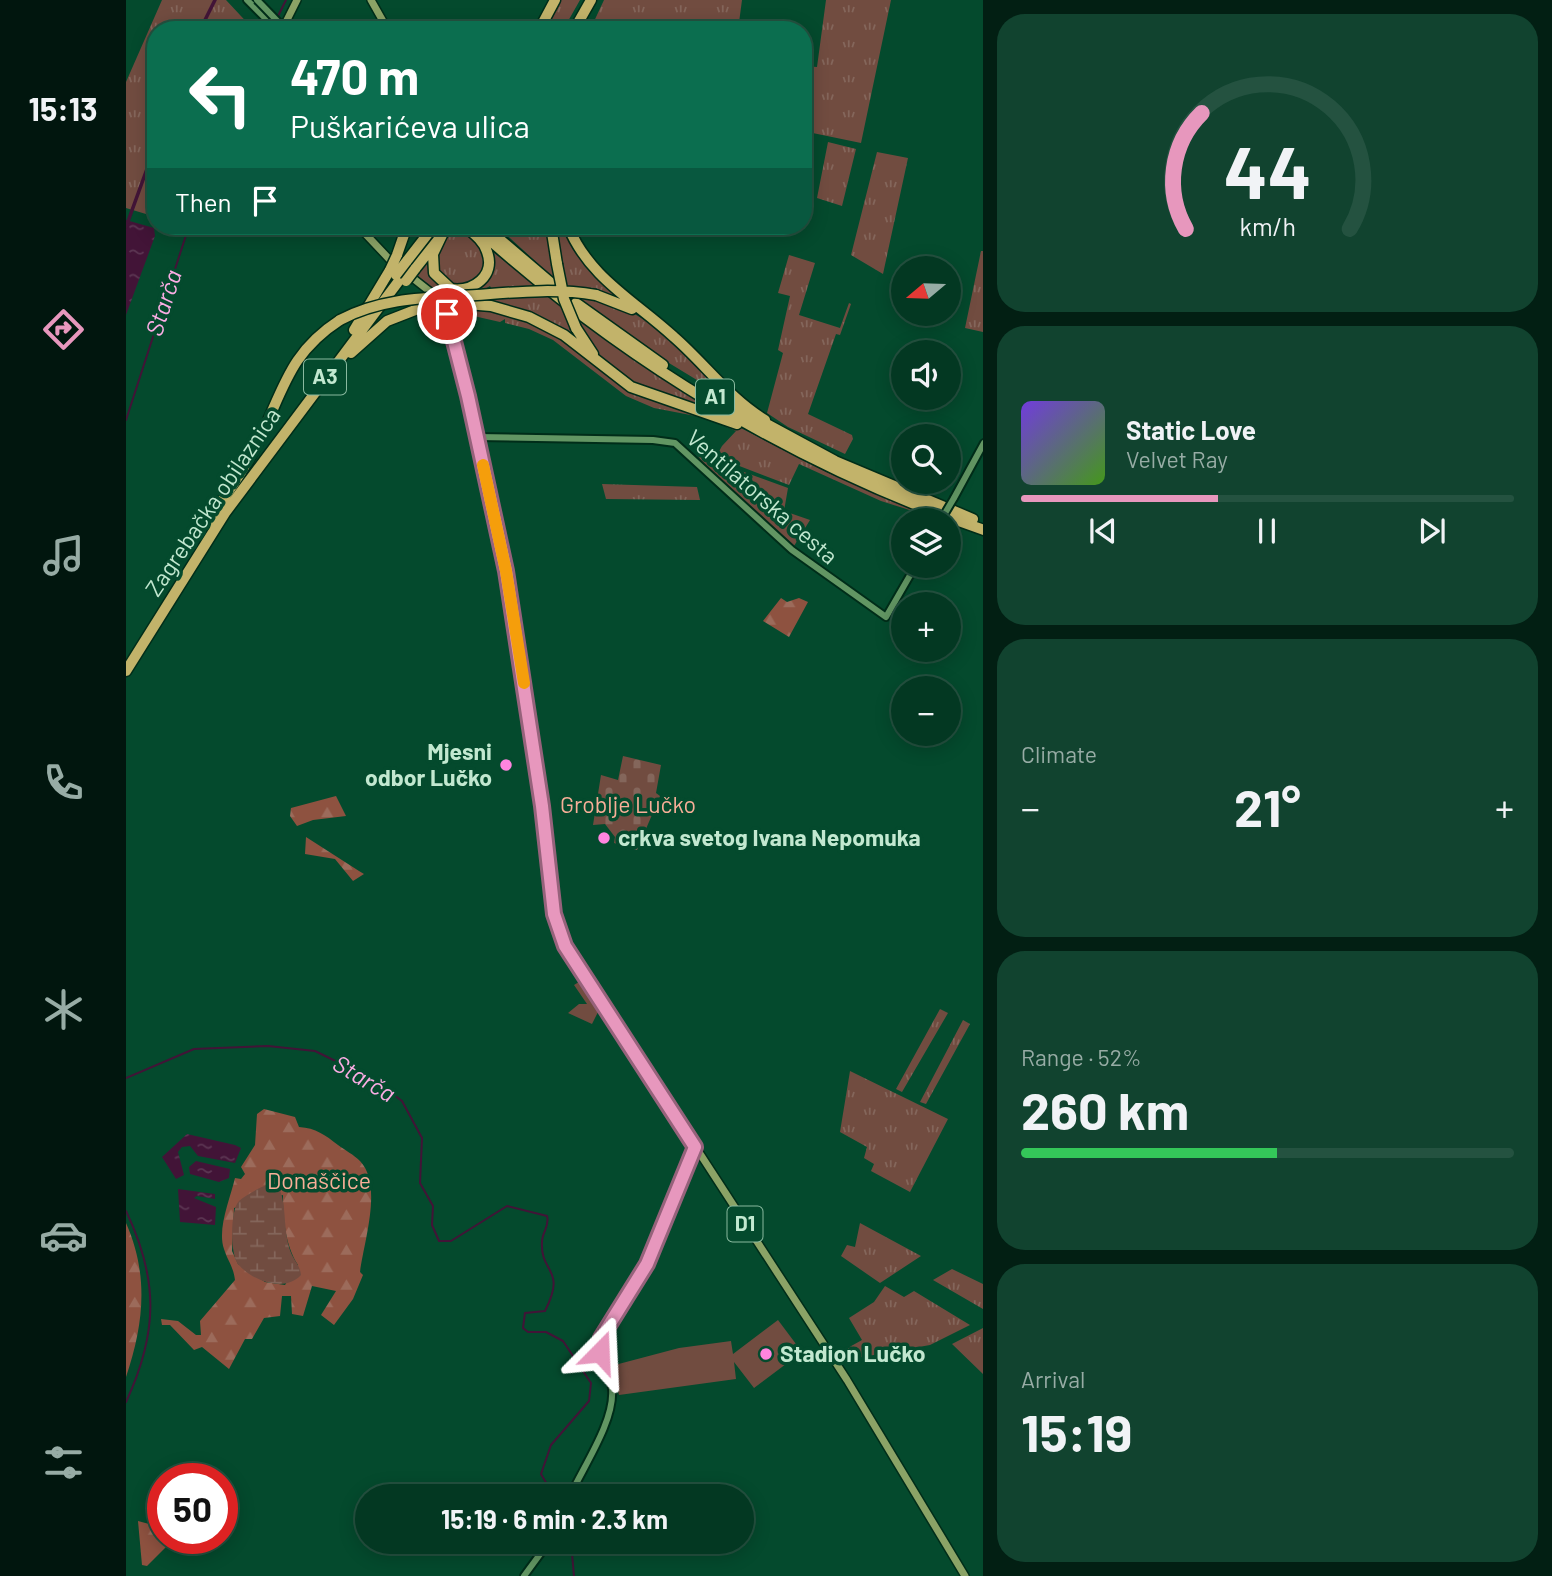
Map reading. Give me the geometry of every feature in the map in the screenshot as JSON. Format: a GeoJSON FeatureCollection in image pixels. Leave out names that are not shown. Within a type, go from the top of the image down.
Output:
{"type":"FeatureCollection","features":[{"type":"Feature","properties":{"kind":"highway"},"geometry":{"type":"LineString","coordinates":[[544,21],[555,0]]}},
{"type":"Feature","properties":{"kind":"highway"},"geometry":{"type":"LineString","coordinates":[[572,21],[584,0]]}},
{"type":"Feature","properties":{"kind":"highway"},"geometry":{"type":"LineString","coordinates":[[579,21],[591,0]]}},
{"type":"Feature","properties":{"kind":"highway"},"geometry":{"type":"LineString","coordinates":[[586,21],[596,0]]}},
{"type":"Feature","properties":{"kind":"highway"},"geometry":{"type":"LineString","coordinates":[[250,478],[262,467],[351,352],[398,276],[397,255],[404,235]]}},
{"type":"Feature","properties":{"kind":"highway","name":"Zagrebačka obilaznica"},"geometry":{"type":"LineString","coordinates":[[411,265],[428,235]]}},
{"type":"Feature","properties":{"kind":"highway","name":"Zagrebačka obilaznica"},"geometry":{"type":"LineString","coordinates":[[126,660],[211,522],[354,330],[355,323],[439,235]]}},
{"type":"Feature","properties":{"kind":"highway"},"geometry":{"type":"LineString","coordinates":[[442,235],[433,254],[435,273],[452,289],[470,288],[486,276],[489,260],[485,247],[474,235]]}},
{"type":"Feature","properties":{"kind":"highway"},"geometry":{"type":"LineString","coordinates":[[477,235],[561,304],[600,325]]}},
{"type":"Feature","properties":{"kind":"highway","name":"A1"},"geometry":{"type":"LineString","coordinates":[[484,235],[530,276],[717,407],[867,485],[983,530]]}},
{"type":"Feature","properties":{"kind":"highway","name":"A1"},"geometry":{"type":"LineString","coordinates":[[494,235],[600,325],[707,392],[835,461],[983,523]]}},
{"type":"Feature","properties":{"kind":"highway"},"geometry":{"type":"LineString","coordinates":[[502,235],[600,325]]}},
{"type":"Feature","properties":{"kind":"highway"},"geometry":{"type":"LineString","coordinates":[[553,235],[564,299],[576,328],[598,360],[620,380]]}},
{"type":"Feature","properties":{"kind":"highway"},"geometry":{"type":"LineString","coordinates":[[573,235],[583,254],[605,281],[665,329],[734,397],[761,417],[835,461]]}},
{"type":"Feature","properties":{"kind":"highway","name":"Zagrebačka obilaznica"},"geometry":{"type":"LineString","coordinates":[[126,671],[191,564],[250,478],[398,276]]}},
{"type":"Feature","properties":{"kind":"highway"},"geometry":{"type":"LineString","coordinates":[[211,522],[213,514],[260,439],[288,372],[303,349],[340,320],[365,308],[416,298],[559,290],[596,295],[622,304],[665,329]]}},
{"type":"Feature","properties":{"kind":"highway"},"geometry":{"type":"LineString","coordinates":[[351,352],[387,321],[428,305],[454,303],[504,309],[544,324],[573,341],[620,380],[664,401],[722,418],[840,477],[867,485]]}},
{"type":"Feature","properties":{"kind":"main road"},"geometry":{"type":"LineString","coordinates":[[247,0],[268,21]]}},
{"type":"Feature","properties":{"kind":"main road"},"geometry":{"type":"LineString","coordinates":[[257,0],[276,21]]}},
{"type":"Feature","properties":{"kind":"main road"},"geometry":{"type":"LineString","coordinates":[[288,21],[297,0]]}},
{"type":"Feature","properties":{"kind":"main road"},"geometry":{"type":"LineString","coordinates":[[371,0],[383,21]]}},
{"type":"Feature","properties":{"kind":"main road","name":"D1"},"geometry":{"type":"LineString","coordinates":[[366,235],[391,261],[433,293],[446,311],[477,437],[513,611],[542,806],[554,914],[559,931],[585,978],[838,1365],[965,1576]]}},
{"type":"Feature","properties":{"kind":"main road","name":"Ventilatorska cesta"},"geometry":{"type":"LineString","coordinates":[[477,437],[653,439],[675,443],[792,550],[886,617],[908,578]]}},
{"type":"Feature","properties":{"kind":"main road"},"geometry":{"type":"LineString","coordinates":[[948,508],[983,443]]}},
{"type":"Feature","properties":{"kind":"main road"},"geometry":{"type":"LineString","coordinates":[[575,1484],[611,1405],[612,1386],[600,1352],[600,1342],[647,1264],[695,1147]]}},
{"type":"Feature","properties":{"kind":"main road"},"geometry":{"type":"LineString","coordinates":[[524,1576],[540,1554]]}},
{"type":"Feature","properties":{"kind":"green space"},"geometry":{"type":"Polygon","coordinates":[[[162,0],[226,0],[246,21],[153,21],[162,0]]]}},
{"type":"Feature","properties":{"kind":"green space"},"geometry":{"type":"Polygon","coordinates":[[[557,0],[580,0],[568,21],[546,21],[557,0]]]}},
{"type":"Feature","properties":{"kind":"green space"},"geometry":{"type":"Polygon","coordinates":[[[604,0],[742,0],[739,21],[594,21],[604,0]]]}},
{"type":"Feature","properties":{"kind":"green space"},"geometry":{"type":"Polygon","coordinates":[[[826,0],[891,0],[861,143],[812,133],[812,67],[817,67],[826,0]]]}},
{"type":"Feature","properties":{"kind":"green space"},"geometry":{"type":"Polygon","coordinates":[[[147,34],[147,214],[126,208],[126,82],[147,34]]]}},
{"type":"Feature","properties":{"kind":"green space"},"geometry":{"type":"Polygon","coordinates":[[[828,142],[856,149],[842,206],[817,198],[828,142]]]}},
{"type":"Feature","properties":{"kind":"green space"},"geometry":{"type":"Polygon","coordinates":[[[877,152],[908,158],[883,274],[851,255],[877,152]]]}},
{"type":"Feature","properties":{"kind":"green space"},"geometry":{"type":"Polygon","coordinates":[[[445,235],[473,235],[483,246],[486,270],[473,285],[449,285],[434,265],[439,243],[445,235]]]}},
{"type":"Feature","properties":{"kind":"green space"},"geometry":{"type":"Polygon","coordinates":[[[507,235],[550,235],[557,281],[507,235]]]}},
{"type":"Feature","properties":{"kind":"green space"},"geometry":{"type":"Polygon","coordinates":[[[555,235],[572,235],[629,303],[566,288],[555,235]]]}},
{"type":"Feature","properties":{"kind":"green space"},"geometry":{"type":"Polygon","coordinates":[[[489,249],[540,289],[493,291],[490,286],[483,290],[441,294],[415,274],[431,253],[444,286],[478,286],[489,249]]]}},
{"type":"Feature","properties":{"kind":"green space"},"geometry":{"type":"Polygon","coordinates":[[[981,251],[983,251],[983,332],[965,328],[981,251]]]}},
{"type":"Feature","properties":{"kind":"green space"},"geometry":{"type":"Polygon","coordinates":[[[789,255],[815,263],[799,315],[840,328],[849,303],[851,304],[840,335],[836,334],[808,414],[852,435],[853,439],[845,454],[788,427],[767,413],[783,353],[778,350],[790,296],[778,293],[789,255]]]}},
{"type":"Feature","properties":{"kind":"green space"},"geometry":{"type":"Polygon","coordinates":[[[546,293],[564,308],[588,350],[552,325],[462,300],[546,293]]]}},
{"type":"Feature","properties":{"kind":"green space"},"geometry":{"type":"Polygon","coordinates":[[[575,295],[602,301],[648,322],[687,353],[743,408],[664,360],[575,295]]]}},
{"type":"Feature","properties":{"kind":"green space"},"geometry":{"type":"Polygon","coordinates":[[[461,308],[492,308],[551,330],[638,395],[737,426],[826,472],[912,508],[881,501],[799,464],[789,485],[716,457],[736,431],[706,418],[654,408],[626,396],[553,340],[529,329],[505,323],[505,319],[500,322],[465,314],[461,308]]]}},
{"type":"Feature","properties":{"kind":"green space"},"geometry":{"type":"Polygon","coordinates":[[[574,316],[718,411],[667,399],[618,373],[590,345],[574,316]]]}},
{"type":"Feature","properties":{"kind":"green space"},"geometry":{"type":"Polygon","coordinates":[[[697,455],[788,488],[784,511],[810,520],[794,546],[709,470],[697,455]]]}},
{"type":"Feature","properties":{"kind":"green space"},"geometry":{"type":"Polygon","coordinates":[[[602,484],[697,487],[700,500],[606,499],[602,484]]]}},
{"type":"Feature","properties":{"kind":"green space"},"geometry":{"type":"Polygon","coordinates":[[[781,598],[787,602],[799,598],[808,602],[789,637],[763,621],[781,598]]]}},
{"type":"Feature","properties":{"kind":"green space","name":"Groblje Lučko"},"geometry":{"type":"Polygon","coordinates":[[[623,756],[661,765],[656,793],[660,796],[637,850],[614,843],[615,837],[605,824],[593,825],[601,775],[618,780],[623,756]]]}},
{"type":"Feature","properties":{"kind":"green space"},"geometry":{"type":"Polygon","coordinates":[[[336,796],[346,816],[313,820],[297,826],[290,816],[291,808],[336,796]]]}},
{"type":"Feature","properties":{"kind":"green space"},"geometry":{"type":"Polygon","coordinates":[[[306,837],[364,874],[353,881],[335,859],[305,854],[306,837]]]}},
{"type":"Feature","properties":{"kind":"green space"},"geometry":{"type":"Polygon","coordinates":[[[582,980],[600,1008],[592,1024],[568,1013],[579,1004],[587,1004],[574,985],[582,980]]]}},
{"type":"Feature","properties":{"kind":"green space"},"geometry":{"type":"Polygon","coordinates":[[[940,1009],[948,1013],[902,1092],[896,1089],[940,1009]]]}},
{"type":"Feature","properties":{"kind":"green space"},"geometry":{"type":"Polygon","coordinates":[[[963,1020],[970,1024],[926,1104],[920,1102],[963,1020]]]}},
{"type":"Feature","properties":{"kind":"green space"},"geometry":{"type":"Polygon","coordinates":[[[850,1071],[948,1119],[910,1192],[871,1171],[874,1164],[864,1158],[867,1147],[840,1132],[850,1071]]]}},
{"type":"Feature","properties":{"kind":"green space","name":"Donaščice"},"geometry":{"type":"Polygon","coordinates":[[[264,1109],[295,1117],[299,1127],[320,1133],[358,1159],[367,1171],[370,1184],[370,1214],[360,1272],[363,1275],[353,1299],[334,1325],[321,1315],[336,1291],[312,1286],[303,1316],[292,1314],[291,1296],[282,1296],[280,1316],[264,1318],[252,1339],[245,1339],[229,1369],[202,1347],[194,1350],[170,1325],[162,1325],[161,1319],[178,1321],[196,1335],[201,1335],[200,1321],[235,1280],[222,1241],[223,1223],[235,1178],[241,1179],[245,1174],[241,1167],[255,1145],[257,1114],[264,1109]],[[283,1195],[234,1208],[232,1251],[238,1264],[265,1282],[285,1285],[298,1265],[284,1222],[283,1195]]]}},
{"type":"Feature","properties":{"kind":"green space"},"geometry":{"type":"Polygon","coordinates":[[[273,1183],[278,1185],[281,1193],[289,1247],[301,1275],[294,1280],[278,1284],[260,1280],[244,1270],[235,1259],[232,1242],[234,1213],[239,1201],[273,1183]]]}},
{"type":"Feature","properties":{"kind":"green space"},"geometry":{"type":"Polygon","coordinates":[[[126,1223],[138,1262],[141,1300],[137,1338],[126,1377],[126,1223]]]}},
{"type":"Feature","properties":{"kind":"green space"},"geometry":{"type":"Polygon","coordinates":[[[860,1223],[921,1256],[880,1283],[841,1256],[847,1245],[855,1247],[860,1223]]]}},
{"type":"Feature","properties":{"kind":"green space"},"geometry":{"type":"Polygon","coordinates":[[[952,1269],[983,1284],[983,1309],[933,1280],[952,1269]]]}},
{"type":"Feature","properties":{"kind":"green space"},"geometry":{"type":"Polygon","coordinates":[[[885,1286],[904,1297],[914,1291],[970,1325],[930,1345],[840,1361],[835,1355],[862,1340],[849,1318],[874,1302],[885,1286]]]}},
{"type":"Feature","properties":{"kind":"green space"},"geometry":{"type":"Polygon","coordinates":[[[778,1320],[802,1352],[754,1388],[734,1362],[736,1379],[619,1395],[611,1366],[679,1348],[731,1341],[733,1354],[778,1320]]]}},
{"type":"Feature","properties":{"kind":"green space"},"geometry":{"type":"Polygon","coordinates":[[[983,1328],[983,1374],[952,1344],[983,1328]]]}},
{"type":"Feature","properties":{"kind":"green space"},"geometry":{"type":"Polygon","coordinates":[[[138,1521],[147,1523],[147,1554],[159,1554],[147,1566],[142,1565],[138,1521]]]}},
{"type":"Feature","properties":{"kind":"water"},"geometry":{"type":"Polygon","coordinates":[[[126,220],[147,226],[147,235],[155,236],[126,315],[126,220]]]}},
{"type":"Feature","properties":{"kind":"water"},"geometry":{"type":"Polygon","coordinates":[[[187,1134],[241,1148],[235,1163],[198,1156],[190,1146],[182,1147],[178,1152],[184,1175],[176,1179],[162,1157],[187,1134]]]}},
{"type":"Feature","properties":{"kind":"water"},"geometry":{"type":"Polygon","coordinates":[[[196,1161],[230,1169],[229,1178],[219,1182],[190,1174],[189,1167],[196,1161]]]}},
{"type":"Feature","properties":{"kind":"water"},"geometry":{"type":"Polygon","coordinates":[[[178,1189],[215,1194],[215,1199],[197,1196],[194,1198],[216,1207],[215,1225],[180,1222],[178,1189]]]}},
{"type":"Feature","properties":{"kind":"waterway"},"geometry":{"type":"LineString","coordinates":[[204,21],[215,0]]}},
{"type":"Feature","properties":{"kind":"waterway","name":"Starča"},"geometry":{"type":"LineString","coordinates":[[278,16],[286,0]]}},
{"type":"Feature","properties":{"kind":"waterway"},"geometry":{"type":"LineString","coordinates":[[126,227],[147,169]]}},
{"type":"Feature","properties":{"kind":"waterway","name":"Starča"},"geometry":{"type":"LineString","coordinates":[[126,420],[186,235]]}},
{"type":"Feature","properties":{"kind":"waterway","name":"Starča"},"geometry":{"type":"LineString","coordinates":[[126,1078],[194,1049],[268,1046],[315,1051],[374,1080],[402,1101],[422,1138],[420,1183],[433,1206],[432,1225],[439,1241],[451,1241],[507,1206],[547,1216],[542,1252],[554,1287],[545,1311],[525,1313],[523,1328],[528,1332],[546,1332],[563,1341],[591,1383],[589,1401],[551,1445],[541,1474],[547,1484]]}},
{"type":"Feature","properties":{"kind":"waterway"},"geometry":{"type":"LineString","coordinates":[[126,1211],[144,1260],[150,1306],[144,1353],[126,1402]]}},
{"type":"Feature","properties":{"kind":"waterway","name":"Starča"},"geometry":{"type":"LineString","coordinates":[[572,1554],[574,1576]]}},
{"type":"Feature","properties":{"kind":"slow traffic"},"geometry":{"type":"LineString","coordinates":[[483,465],[506,571],[524,683]]}},
{"type":"Feature","properties":{"kind":"place","name":"Mjesni odbor Lučko"},"geometry":{"type":"Point","coordinates":[506,765]}},
{"type":"Feature","properties":{"kind":"place","name":"crkva svetog Ivana Nepomuka"},"geometry":{"type":"Point","coordinates":[604,838]}},
{"type":"Feature","properties":{"kind":"place","name":"Stadion Lučko"},"geometry":{"type":"Point","coordinates":[766,1354]}},
{"type":"Feature","properties":{"kind":"route"},"geometry":{"type":"LineString","coordinates":[[447,314],[503,555],[546,834],[550,888],[559,931],[585,978],[695,1147],[647,1264],[601,1338],[600,1352]]}}]}
